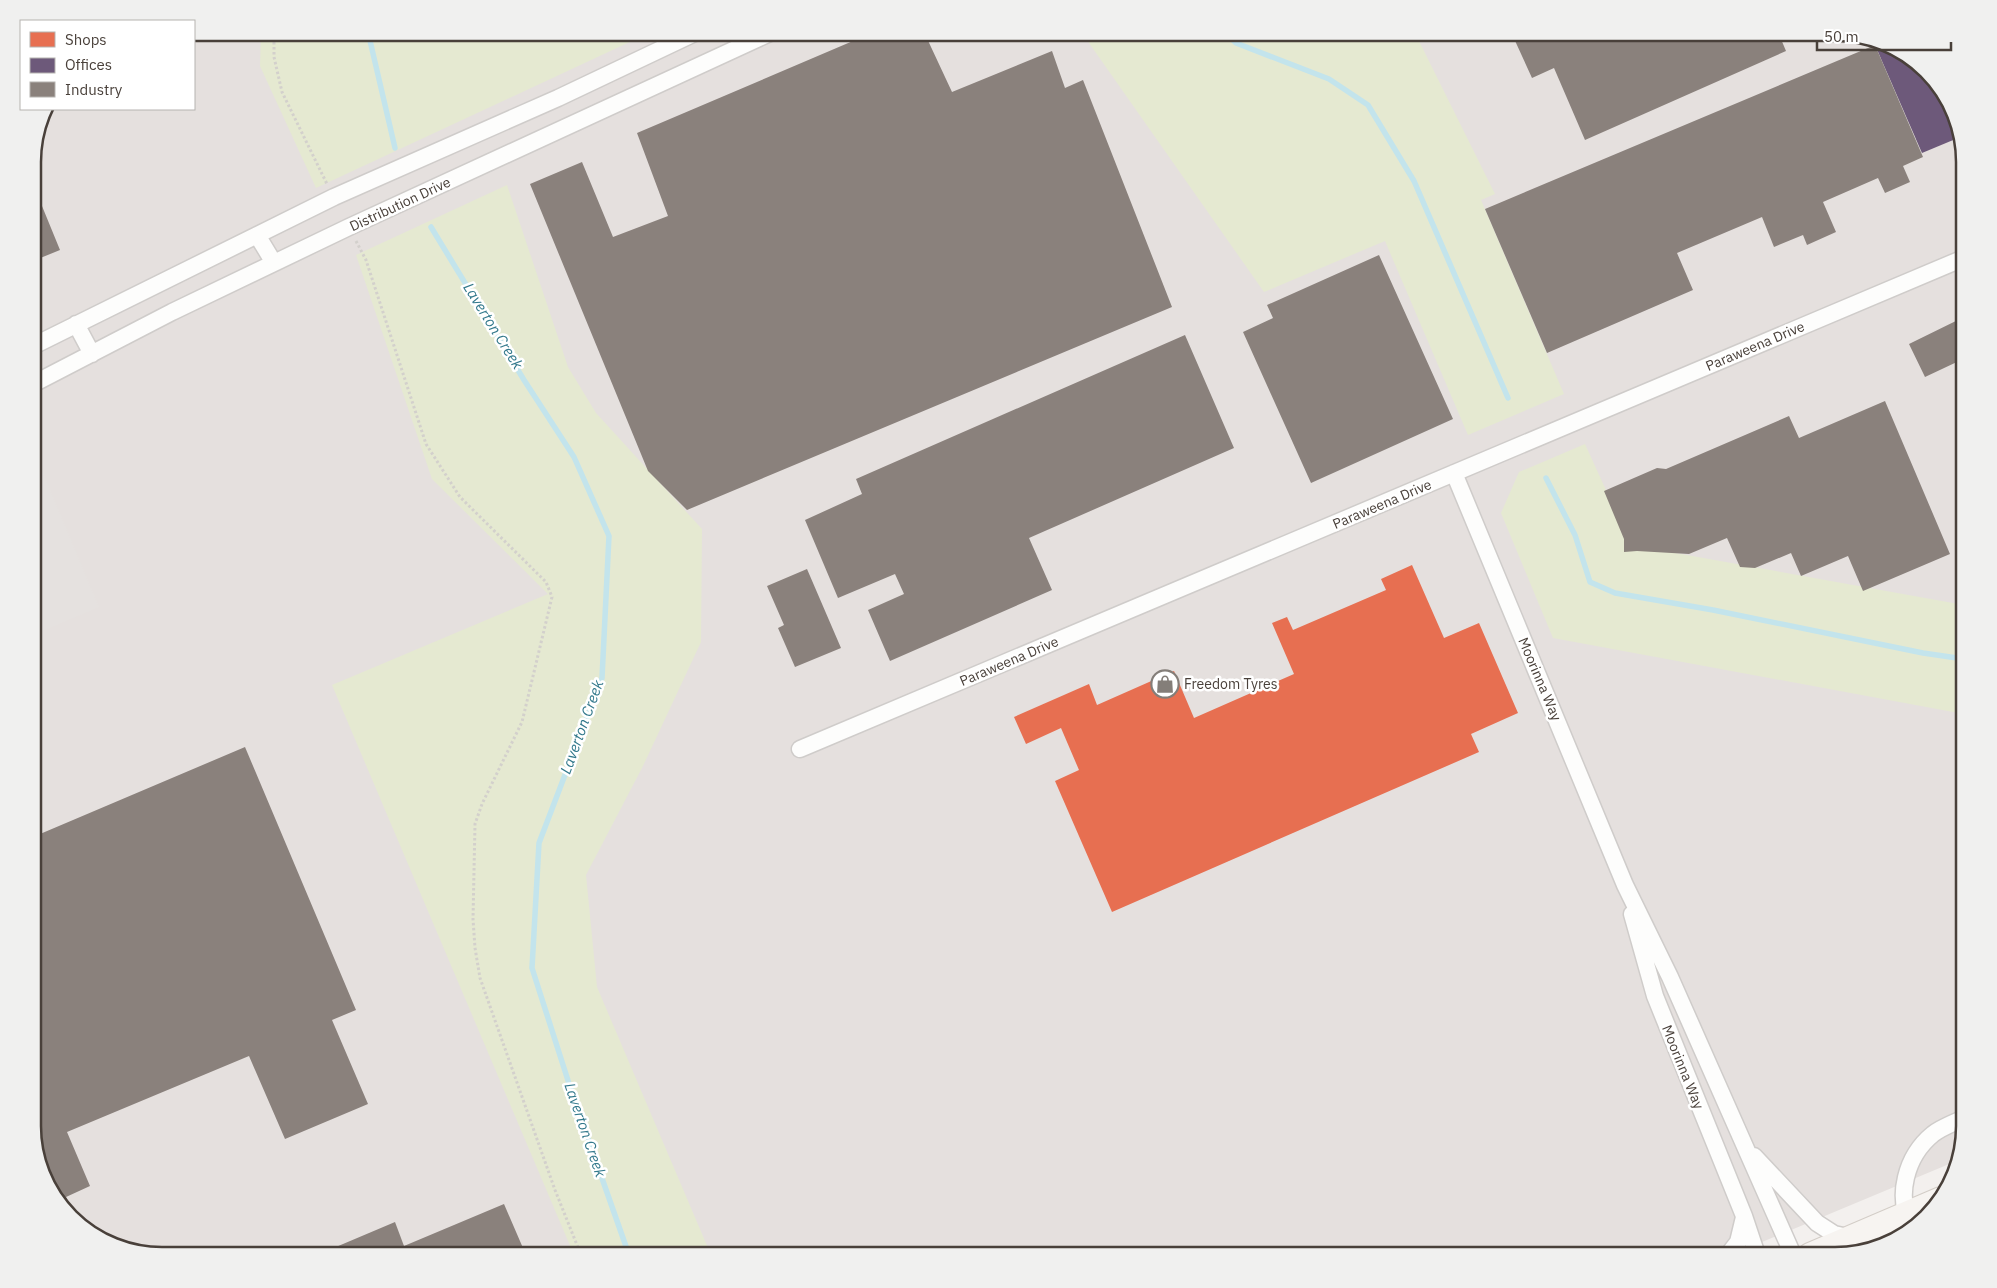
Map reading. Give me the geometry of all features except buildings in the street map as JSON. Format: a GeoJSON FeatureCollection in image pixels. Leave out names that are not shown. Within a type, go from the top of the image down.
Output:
{"type":"FeatureCollection","features":[{"type":"Feature","properties":{"kind":"main road"},"geometry":{"type":"LineString","coordinates":[[1831,1247],[1852,1238],[1909,1220]]}},
{"type":"Feature","properties":{"kind":"street"},"geometry":{"type":"LineString","coordinates":[[42,341],[334,198],[558,98],[677,42]]}},
{"type":"Feature","properties":{"kind":"street","name":"Distribution Drive"},"geometry":{"type":"LineString","coordinates":[[42,379],[172,312],[349,227],[751,42]]}},
{"type":"Feature","properties":{"kind":"street"},"geometry":{"type":"LineString","coordinates":[[257,235],[274,263]]}},
{"type":"Feature","properties":{"kind":"street","name":"Paraweena Drive"},"geometry":{"type":"LineString","coordinates":[[800,749],[1956,261]]}},
{"type":"Feature","properties":{"kind":"street"},"geometry":{"type":"LineString","coordinates":[[76,324],[92,354]]}},
{"type":"Feature","properties":{"kind":"street","name":"Moorinna Way"},"geometry":{"type":"LineString","coordinates":[[1454,473],[1625,886],[1670,976],[1789,1247]]}},
{"type":"Feature","properties":{"kind":"street","name":"Moorinna Way"},"geometry":{"type":"LineString","coordinates":[[1625,886],[1654,996],[1744,1216],[1754,1247]]}},
{"type":"Feature","properties":{"kind":"street"},"geometry":{"type":"LineString","coordinates":[[1909,1220],[1903,1194],[1913,1158],[1921,1146],[1933,1134],[1956,1122]]}},
{"type":"Feature","properties":{"kind":"street","name":"Moorinna Way"},"geometry":{"type":"LineString","coordinates":[[1742,1143],[1817,1223],[1834,1234],[1852,1238]]}},
{"type":"Feature","properties":{"kind":"street"},"geometry":{"type":"LineString","coordinates":[[1734,1247],[1738,1242],[1744,1216]]}},
{"type":"Feature","properties":{"kind":"path"},"geometry":{"type":"LineString","coordinates":[[274,42],[274,57],[282,92],[334,198]]}},
{"type":"Feature","properties":{"kind":"path"},"geometry":{"type":"LineString","coordinates":[[349,227],[366,260],[426,444],[460,498],[546,582],[551,590],[552,597],[522,722],[482,804],[475,824],[473,919],[480,978],[555,1190],[578,1247]]}},
{"type":"Feature","properties":{"kind":"shaded area"},"geometry":{"type":"Polygon","coordinates":[[[1835,41],[1851,42],[1889,54],[1915,71],[1931,88],[1940,102],[1952,131],[1956,162],[1956,1126],[1955,1142],[1949,1164],[1750,1247],[162,1247],[146,1246],[108,1234],[88,1222],[66,1200],[50,1172],[45,1157],[42,1134],[42,146],[45,131],[53,110],[195,110],[195,42],[1835,41]]]}},
{"type":"Feature","properties":{"kind":"shaded area"},"geometry":{"type":"Polygon","coordinates":[[[42,471],[99,607],[42,631],[42,471]]]}},
{"type":"Feature","properties":{"kind":"green space"},"geometry":{"type":"Polygon","coordinates":[[[1088,41],[1419,41],[1495,194],[1481,200],[1564,394],[1468,435],[1385,241],[1264,292],[1088,41]]]}},
{"type":"Feature","properties":{"kind":"green space"},"geometry":{"type":"Polygon","coordinates":[[[261,42],[630,42],[316,188],[260,66],[261,42]]]}},
{"type":"Feature","properties":{"kind":"green space"},"geometry":{"type":"Polygon","coordinates":[[[507,185],[568,367],[596,413],[702,529],[701,642],[643,766],[586,875],[597,987],[708,1247],[571,1247],[332,685],[548,594],[432,479],[356,255],[507,185]]]}},
{"type":"Feature","properties":{"kind":"green space"},"geometry":{"type":"Polygon","coordinates":[[[1585,444],[1631,545],[1956,604],[1956,713],[1553,638],[1501,513],[1519,472],[1585,444]]]}},
{"type":"Feature","properties":{"kind":"waterway"},"geometry":{"type":"LineString","coordinates":[[1234,41],[1329,79],[1368,105],[1414,181],[1508,398]]}},
{"type":"Feature","properties":{"kind":"waterway","name":"Laverton Creek"},"geometry":{"type":"LineString","coordinates":[[370,42],[395,148]]}},
{"type":"Feature","properties":{"kind":"waterway","name":"Laverton Creek"},"geometry":{"type":"LineString","coordinates":[[431,227],[524,380],[574,457],[609,536],[602,678],[539,843],[532,968],[572,1093],[626,1247]]}},
{"type":"Feature","properties":{"kind":"waterway"},"geometry":{"type":"LineString","coordinates":[[1546,478],[1575,535],[1590,582],[1615,593],[1713,610],[1923,653],[1956,658]]}},
{"type":"Feature","properties":{"kind":"place","name":"Freedom Tyres"},"geometry":{"type":"Point","coordinates":[1165,684]}}]}
